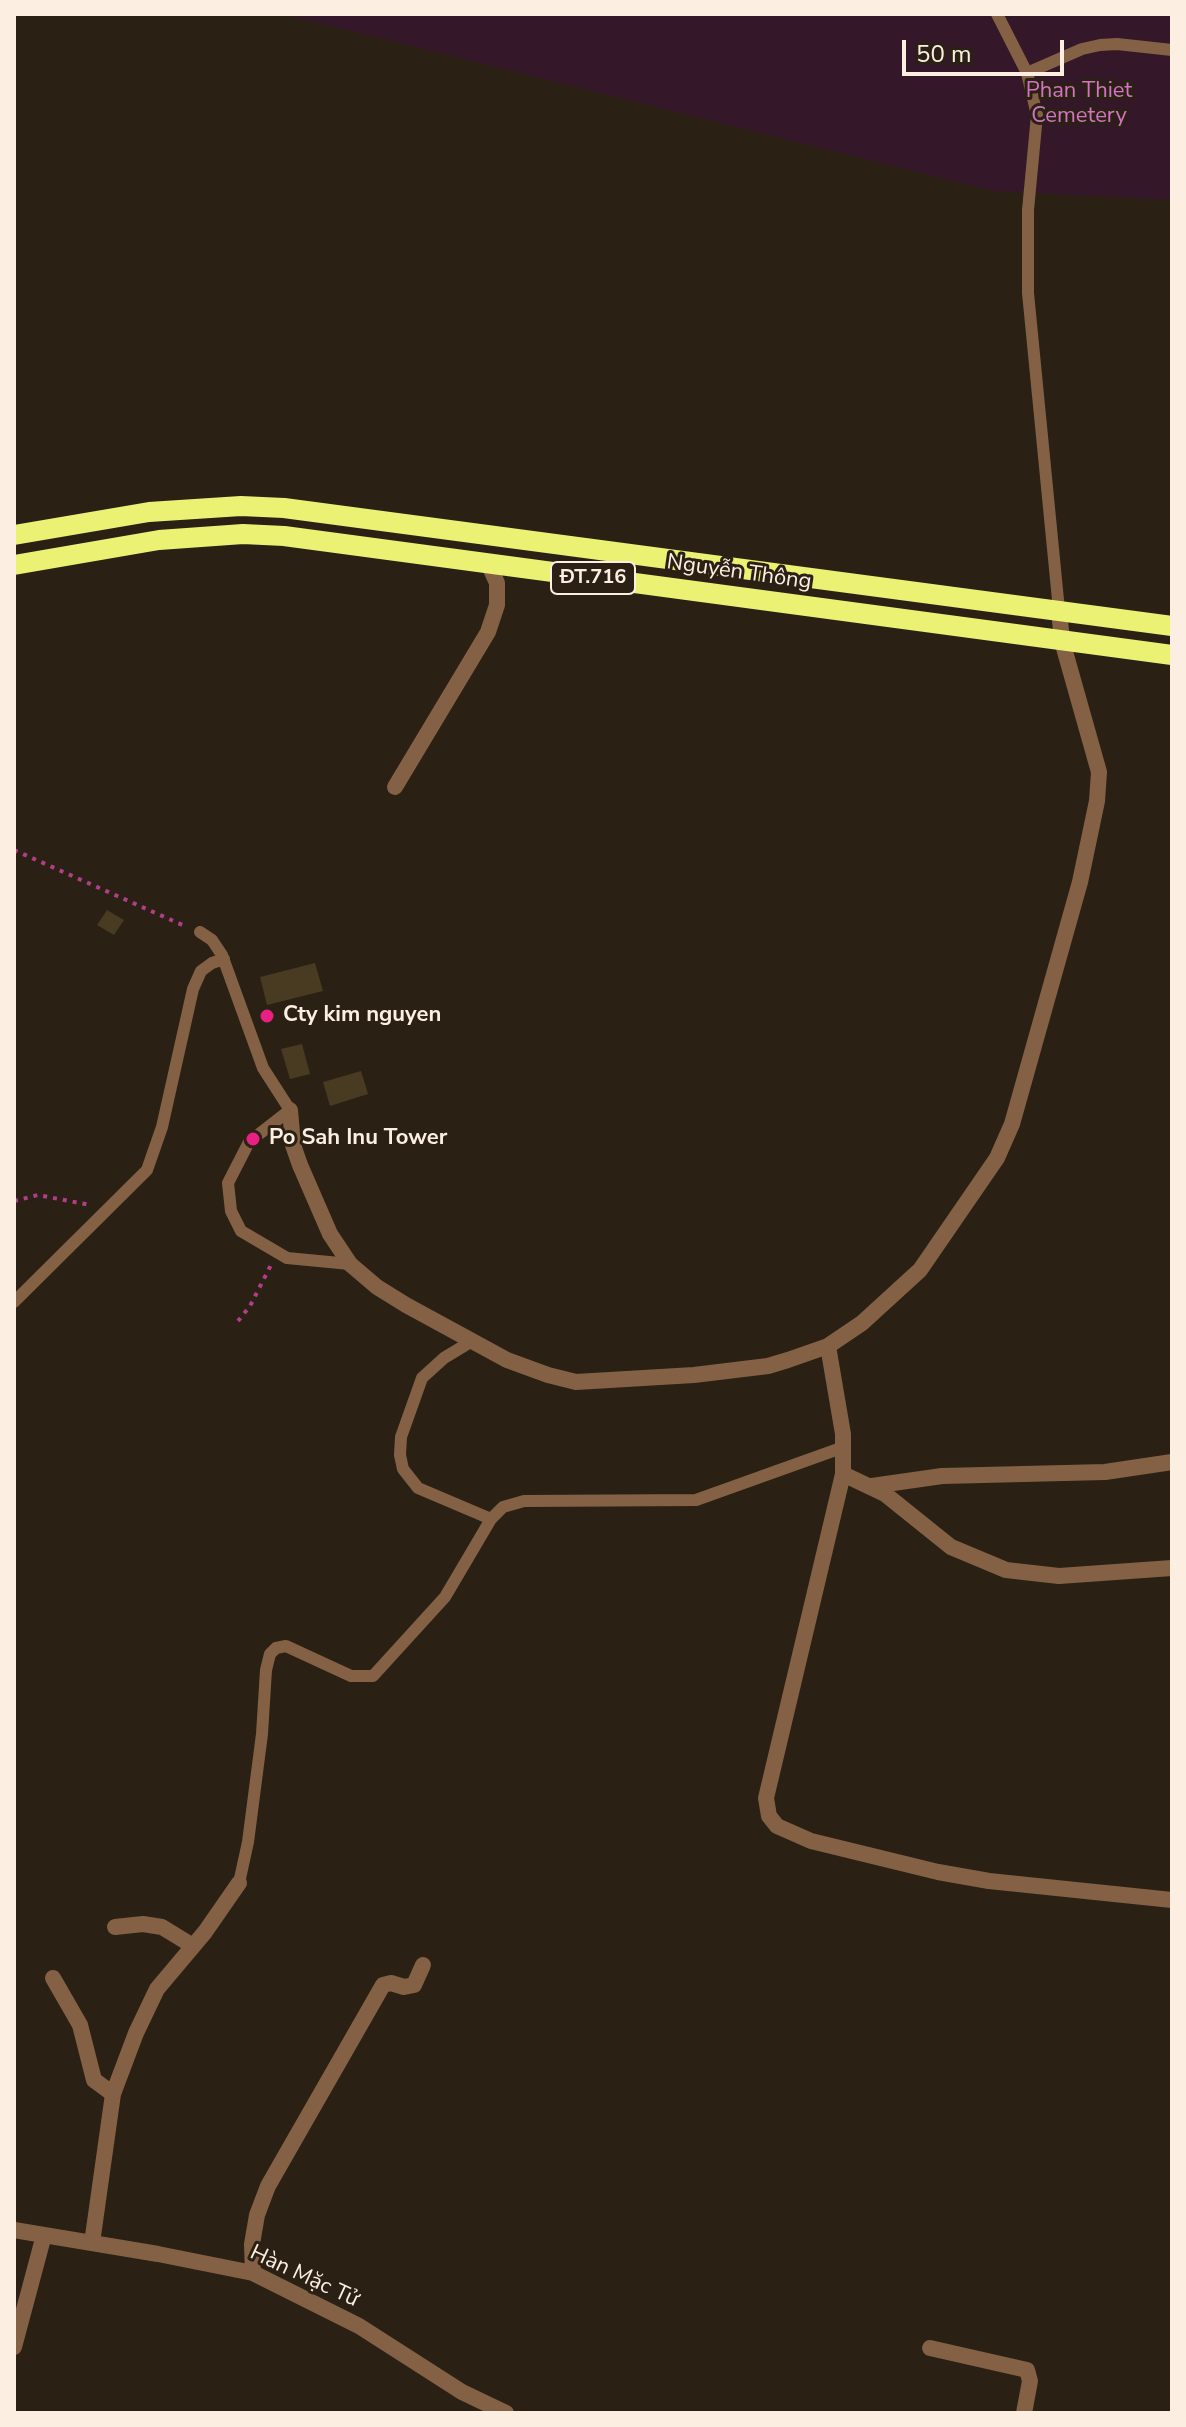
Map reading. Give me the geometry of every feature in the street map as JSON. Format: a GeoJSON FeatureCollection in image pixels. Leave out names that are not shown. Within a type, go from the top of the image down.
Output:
{"type":"FeatureCollection","features":[{"type":"Feature","properties":{"kind":"main road","name":"Nguyễn Thông"},"geometry":{"type":"LineString","coordinates":[[14,535],[107,518],[197,507],[284,508],[1172,626]]}},
{"type":"Feature","properties":{"kind":"main road","name":"Nguyễn Thông"},"geometry":{"type":"LineString","coordinates":[[14,565],[159,540],[243,534],[331,541],[1172,655]]}},
{"type":"Feature","properties":{"kind":"street"},"geometry":{"type":"LineString","coordinates":[[395,787],[488,632],[497,605],[497,583],[488,563]]}},
{"type":"Feature","properties":{"kind":"street"},"geometry":{"type":"LineString","coordinates":[[290,1110],[293,1145],[300,1165],[330,1234],[350,1264],[377,1287],[507,1360],[576,1382],[596,1382],[755,1368],[828,1346],[877,1312],[920,1270],[997,1158],[1012,1124],[1080,882],[1097,801],[1099,772],[1062,641],[1059,610]]}},
{"type":"Feature","properties":{"kind":"street"},"geometry":{"type":"LineString","coordinates":[[828,1346],[844,1447],[843,1474],[766,1798],[769,1816],[777,1826],[811,1841],[938,1872],[989,1881],[1172,1900]]}},
{"type":"Feature","properties":{"kind":"street"},"geometry":{"type":"LineString","coordinates":[[872,1486],[942,1476],[1105,1472],[1172,1462]]}},
{"type":"Feature","properties":{"kind":"street"},"geometry":{"type":"LineString","coordinates":[[843,1474],[872,1486],[903,1506],[951,1547],[1006,1570],[1059,1576],[1172,1568]]}},
{"type":"Feature","properties":{"kind":"street"},"geometry":{"type":"LineString","coordinates":[[92,2243],[113,2094],[136,2033],[157,1989],[239,1883]]}},
{"type":"Feature","properties":{"kind":"street"},"geometry":{"type":"LineString","coordinates":[[115,1927],[143,1924],[162,1927],[193,1946]]}},
{"type":"Feature","properties":{"kind":"street"},"geometry":{"type":"LineString","coordinates":[[253,2273],[252,2244],[257,2215],[268,2186],[383,1985],[414,1985],[423,1965]]}},
{"type":"Feature","properties":{"kind":"street"},"geometry":{"type":"LineString","coordinates":[[53,1978],[80,2025],[94,2080],[113,2094]]}},
{"type":"Feature","properties":{"kind":"street","name":"Hàn Mặc Tử"},"geometry":{"type":"LineString","coordinates":[[14,2230],[253,2273],[359,2326],[462,2392],[506,2413]]}},
{"type":"Feature","properties":{"kind":"street"},"geometry":{"type":"LineString","coordinates":[[14,2347],[44,2235]]}},
{"type":"Feature","properties":{"kind":"street"},"geometry":{"type":"LineString","coordinates":[[930,2348],[1027,2370],[1030,2381],[1024,2413]]}},
{"type":"Feature","properties":{"kind":"lane"},"geometry":{"type":"LineString","coordinates":[[997,14],[1027,73],[1037,115],[1028,210],[1028,293],[1059,610]]}},
{"type":"Feature","properties":{"kind":"lane"},"geometry":{"type":"LineString","coordinates":[[1027,73],[1082,49],[1100,45],[1172,50]]}},
{"type":"Feature","properties":{"kind":"lane"},"geometry":{"type":"LineString","coordinates":[[200,932],[212,940],[224,959],[263,1068],[290,1110],[249,1142],[228,1183],[231,1211],[241,1231],[287,1258],[350,1264]]}},
{"type":"Feature","properties":{"kind":"lane"},"geometry":{"type":"LineString","coordinates":[[14,1302],[147,1170],[156,1148],[193,989],[201,971],[224,959]]}},
{"type":"Feature","properties":{"kind":"lane"},"geometry":{"type":"LineString","coordinates":[[472,1341],[444,1358],[422,1378],[401,1437],[400,1455],[403,1469],[418,1488],[491,1519]]}},
{"type":"Feature","properties":{"kind":"lane"},"geometry":{"type":"LineString","coordinates":[[239,1883],[262,1734],[266,1670],[270,1654],[276,1648],[286,1646],[351,1676],[373,1676],[445,1597],[491,1519],[503,1507],[524,1501],[696,1500],[844,1447]]}},
{"type":"Feature","properties":{"kind":"path"},"geometry":{"type":"LineString","coordinates":[[14,850],[200,932]]}},
{"type":"Feature","properties":{"kind":"path"},"geometry":{"type":"LineString","coordinates":[[14,1201],[38,1195],[106,1210]]}},
{"type":"Feature","properties":{"kind":"path"},"geometry":{"type":"LineString","coordinates":[[238,1321],[250,1306],[269,1270]]}},
{"type":"Feature","properties":{"kind":"green space","name":"Phan Thiet Cemetery"},"geometry":{"type":"Polygon","coordinates":[[[283,14],[1172,14],[1172,200],[993,191],[283,14]]]}},
{"type":"Feature","properties":{"kind":"building"},"geometry":{"type":"Polygon","coordinates":[[[107,910],[124,920],[114,935],[97,925],[107,910]]]}},
{"type":"Feature","properties":{"kind":"building"},"geometry":{"type":"Polygon","coordinates":[[[315,963],[323,991],[267,1005],[260,977],[315,963]]]}},
{"type":"Feature","properties":{"kind":"building"},"geometry":{"type":"Polygon","coordinates":[[[302,1044],[310,1074],[290,1079],[281,1049],[302,1044]]]}},
{"type":"Feature","properties":{"kind":"building"},"geometry":{"type":"Polygon","coordinates":[[[361,1071],[368,1094],[330,1106],[323,1082],[361,1071]]]}},
{"type":"Feature","properties":{"kind":"place","name":"Cty kim nguyen"},"geometry":{"type":"Point","coordinates":[267,1016]}},
{"type":"Feature","properties":{"kind":"place","name":"Po Sah Inu Tower"},"geometry":{"type":"Point","coordinates":[253,1139]}}]}
